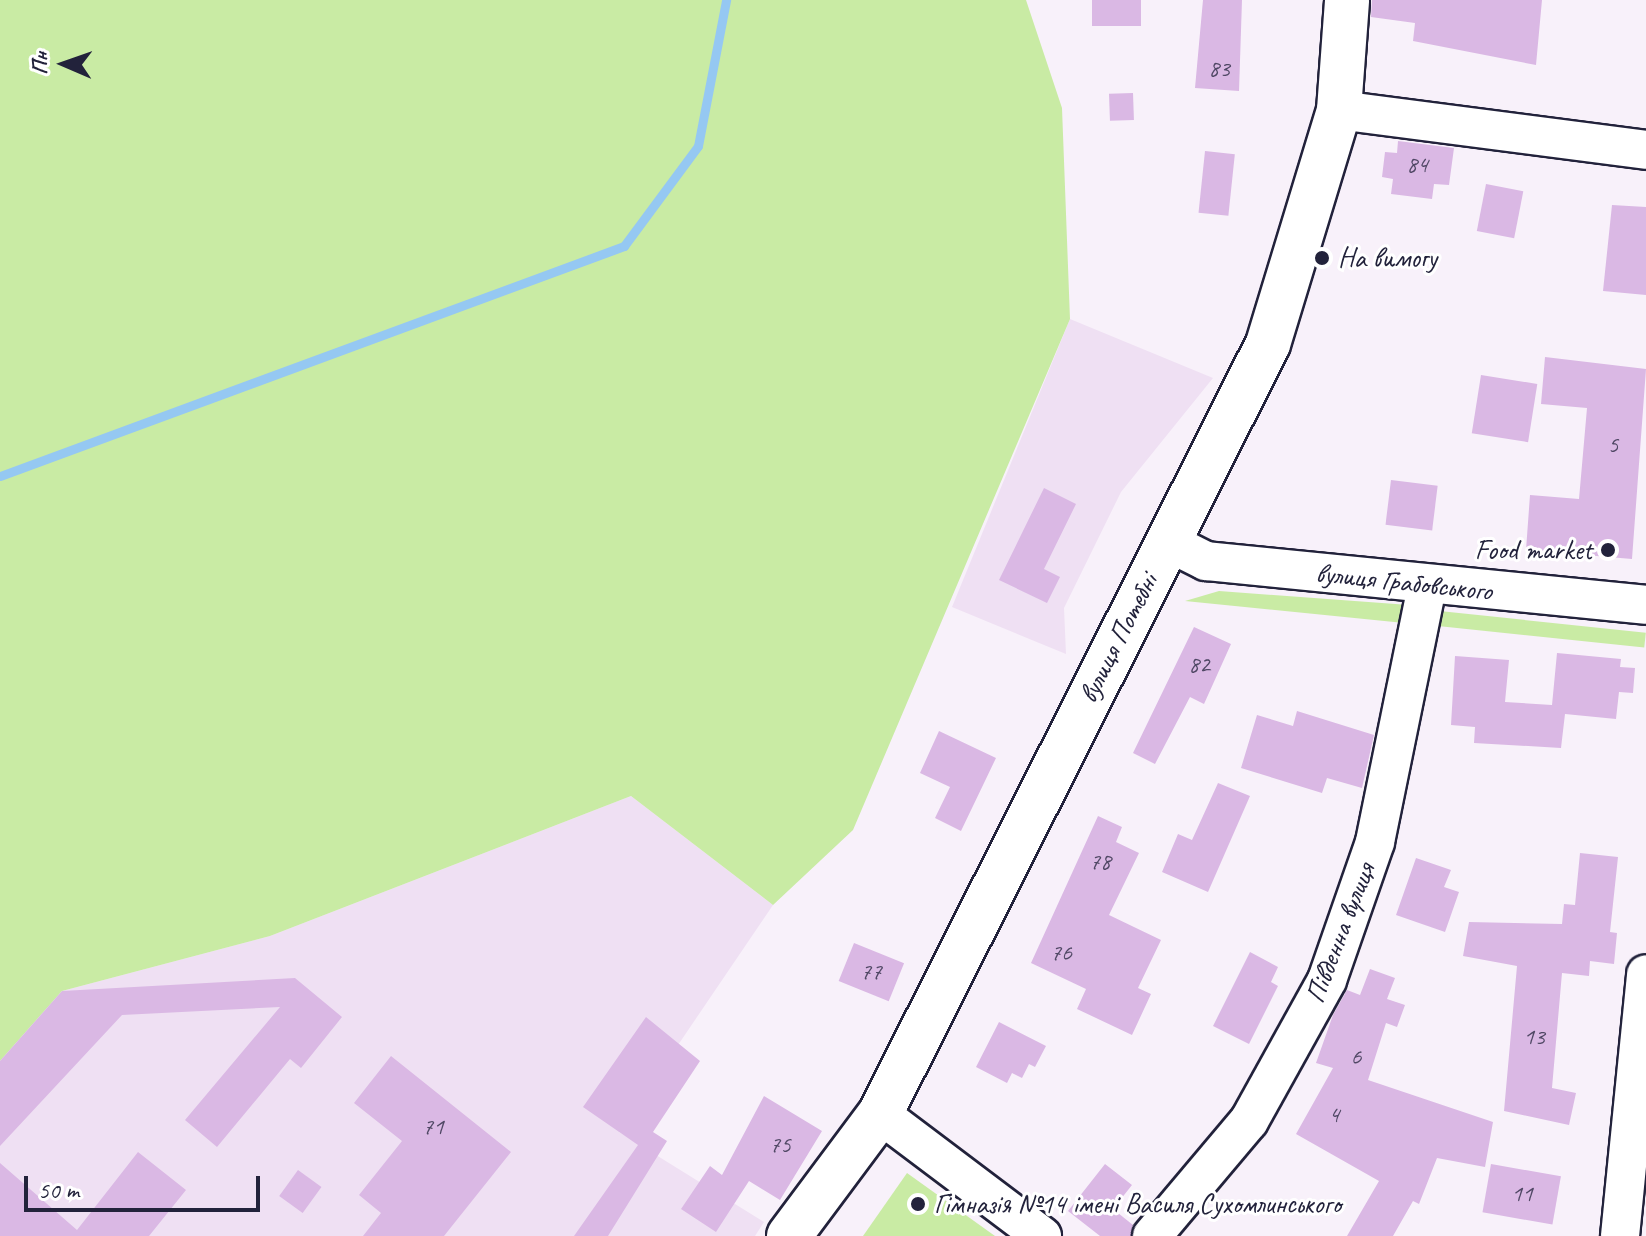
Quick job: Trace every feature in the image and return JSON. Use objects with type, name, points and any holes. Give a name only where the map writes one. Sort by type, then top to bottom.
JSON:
[{"type":"street","name":"вулиця Потебні","points":[[789,1236],[880,1114],[1166,541],[1268,344],[1339,110],[1347,0]]},
{"type":"street","points":[[1339,110],[1646,150]]},
{"type":"street","name":"вулиця Грабовського","points":[[1166,541],[1206,561],[1427,586],[1646,605]]},
{"type":"street","name":"Південна вулиця","points":[[1152,1236],[1249,1121],[1327,980],[1386,801],[1427,586]]},
{"type":"street","points":[[1620,1236],[1646,974]]},
{"type":"street","points":[[880,1114],[1042,1236]]},
{"type":"shaded area","points":[[1070,319],[1213,378],[1121,492],[1064,608],[1066,654],[952,607]]},
{"type":"shaded area","points":[[631,796],[773,905],[619,1132],[764,1222],[755,1236],[0,1236],[0,1061],[62,991],[270,936]]},
{"type":"green space","points":[[0,0],[1026,0],[1062,108],[1070,319],[853,830],[773,905],[631,796],[270,936],[62,991],[0,1061]]},
{"type":"green space","points":[[1219,591],[1409,605],[1414,624],[1185,601]]},
{"type":"green space","points":[[1430,610],[1646,633],[1644,648],[1428,625]]},
{"type":"green space","name":"Гімназія №14 імені Василя Сухомлинського","points":[[907,1173],[995,1236],[863,1236]]},
{"type":"building","points":[[1092,0],[1141,0],[1141,26],[1092,26]]},
{"type":"building","points":[[1203,0],[1242,0],[1239,91],[1195,88]]},
{"type":"building","points":[[1372,0],[1542,0],[1536,65],[1413,41],[1415,23],[1371,17]]},
{"type":"building","points":[[1133,93],[1134,120],[1110,121],[1109,94]]},
{"type":"building","points":[[1398,141],[1454,148],[1449,185],[1434,184],[1432,199],[1391,194],[1393,179],[1382,177],[1385,152],[1397,153]]},
{"type":"building","points":[[1205,151],[1235,154],[1228,216],[1199,213]]},
{"type":"building","points":[[1486,184],[1523,191],[1514,238],[1477,231]]},
{"type":"building","points":[[1612,205],[1646,207],[1646,295],[1603,291]]},
{"type":"building","points":[[1545,357],[1646,369],[1632,559],[1526,550],[1530,495],[1579,499],[1587,408],[1541,404]]},
{"type":"building","points":[[1481,375],[1537,384],[1528,442],[1472,433]]},
{"type":"building","points":[[1391,480],[1438,486],[1432,530],[1386,525]]},
{"type":"building","points":[[1044,488],[1076,504],[1044,569],[1060,577],[1047,603],[999,580]]},
{"type":"building","points":[[1194,627],[1231,644],[1204,704],[1190,697],[1155,764],[1133,753]]},
{"type":"building","points":[[1557,653],[1621,659],[1620,667],[1635,668],[1633,693],[1619,692],[1616,719],[1565,714],[1561,748],[1474,743],[1475,727],[1451,725],[1455,656],[1509,660],[1505,702],[1552,705]]},
{"type":"building","points":[[1297,711],[1374,735],[1362,788],[1327,778],[1322,793],[1241,768],[1257,715],[1293,726]]},
{"type":"building","points":[[939,731],[996,758],[961,831],[935,818],[950,787],[920,773]]},
{"type":"building","points":[[1218,783],[1250,796],[1208,892],[1162,872],[1178,834],[1192,840]]},
{"type":"building","points":[[1098,816],[1122,827],[1116,842],[1139,853],[1109,915],[1161,940],[1138,988],[1151,994],[1132,1035],[1077,1009],[1086,989],[1031,963]]},
{"type":"building","points":[[1580,853],[1618,857],[1610,932],[1617,933],[1614,964],[1590,961],[1589,976],[1562,973],[1552,1088],[1576,1093],[1569,1125],[1504,1111],[1517,966],[1463,956],[1469,922],[1562,924],[1564,904],[1575,905]]},
{"type":"building","points":[[1416,858],[1451,870],[1444,887],[1459,892],[1445,932],[1396,915]]},
{"type":"building","points":[[854,943],[904,963],[889,1001],[839,981]]},
{"type":"building","points":[[1250,952],[1278,967],[1271,982],[1278,986],[1249,1044],[1213,1026]]},
{"type":"building","points":[[1370,969],[1395,978],[1387,999],[1405,1005],[1397,1027],[1386,1023],[1368,1080],[1493,1122],[1485,1167],[1437,1158],[1419,1204],[1413,1201],[1393,1236],[1347,1236],[1379,1181],[1296,1134],[1333,1068],[1316,1063],[1333,1015],[1347,990],[1360,995]]},
{"type":"building","points":[[295,978],[342,1017],[301,1068],[290,1059],[217,1147],[185,1120],[280,1007],[122,1015],[0,1146],[0,1061],[62,991]]},
{"type":"building","points":[[646,1017],[700,1061],[653,1132],[667,1141],[608,1236],[574,1236],[638,1145],[583,1107]]},
{"type":"building","points":[[999,1022],[1046,1046],[1035,1067],[1029,1064],[1022,1078],[1012,1073],[1007,1083],[976,1067]]},
{"type":"building","points":[[391,1056],[511,1152],[444,1236],[363,1236],[381,1213],[359,1195],[402,1141],[354,1103]]},
{"type":"building","points":[[764,1096],[822,1131],[780,1200],[749,1181],[716,1232],[681,1209],[710,1166],[722,1175]]},
{"type":"building","points":[[138,1152],[186,1190],[149,1236],[0,1236],[0,1163],[77,1230]]},
{"type":"building","points":[[1105,1164],[1132,1185],[1113,1209],[1133,1225],[1131,1236],[1100,1236],[1068,1211]]},
{"type":"building","points":[[1491,1164],[1561,1176],[1552,1225],[1482,1212]]},
{"type":"building","points":[[298,1170],[321,1187],[303,1213],[279,1196]]},
{"type":"waterway","points":[[0,476],[624,246],[698,146],[726,0]]},
{"type":"place","name":"На вимогу","points":[[1322,258]]},
{"type":"place","name":"Food market","points":[[1608,550]]},
{"type":"place","name":"Гімназія №14 імені Василя Сухомлинського","points":[[918,1204]]}]
